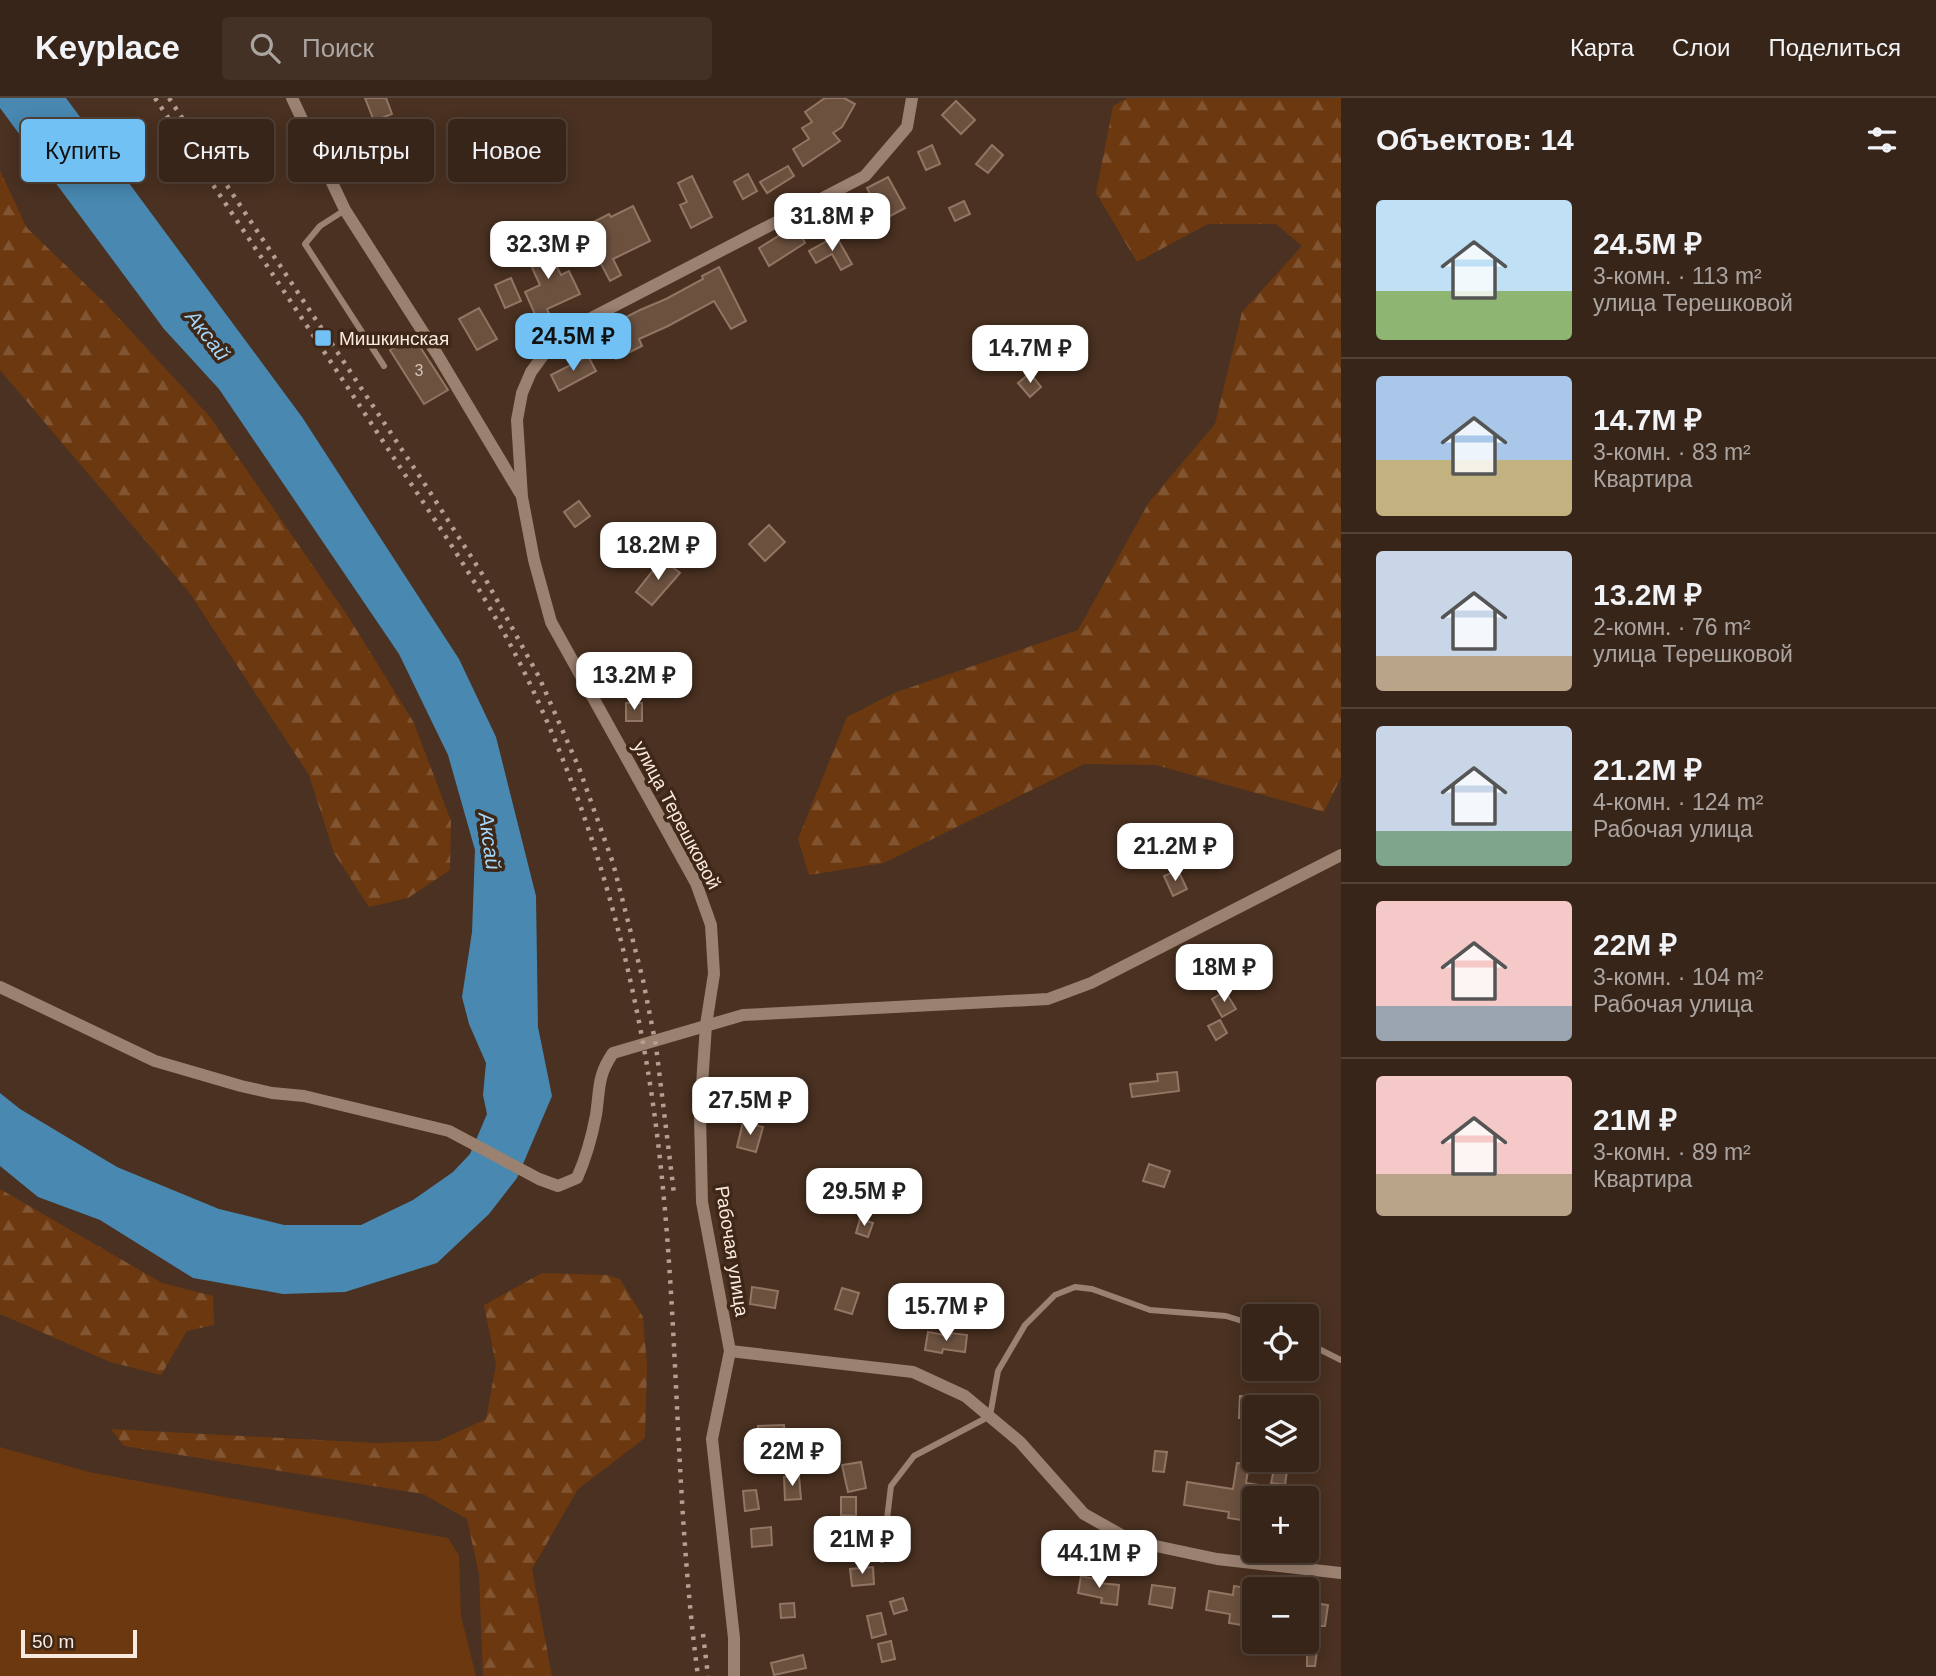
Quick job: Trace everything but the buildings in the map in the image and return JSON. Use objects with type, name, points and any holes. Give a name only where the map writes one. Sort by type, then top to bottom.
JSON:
[{"type":"street","points":[[292,98],[345,210],[437,354],[522,497]]},
{"type":"street","name":"улица Терешковой","points":[[706,1025],[714,974],[711,925],[691,873],[551,622],[534,560],[522,497],[517,420],[522,393],[531,372],[547,350],[570,329],[865,176],[906,127],[912,98]]},
{"type":"street","points":[[0,987],[155,1061],[242,1086],[304,1096],[449,1131],[558,1186],[577,1178],[584,1163],[596,1116],[601,1069],[612,1053],[743,1015],[1048,999],[1091,983],[1341,855]]},
{"type":"street","name":"Рабочая улица","points":[[706,1025],[700,1115],[702,1202],[730,1351]]},
{"type":"street","points":[[734,1676],[734,1638],[712,1439],[730,1351],[914,1372],[965,1396],[1020,1442],[1084,1514],[1132,1541],[1217,1559],[1341,1573]]},
{"type":"lane","points":[[345,210],[320,226],[306,244],[384,366]]},
{"type":"lane","points":[[882,1560],[891,1486],[914,1457],[990,1416],[999,1371],[1025,1325],[1055,1295],[1075,1287],[1091,1289],[1150,1310],[1226,1315],[1242,1321]]},
{"type":"lane","points":[[1319,1349],[1341,1360]]},
{"type":"green space","points":[[1128,98],[1341,98],[1341,777],[1324,812],[1156,765],[1084,764],[884,863],[809,875],[798,839],[847,717],[894,693],[1078,630],[1149,502],[1215,424],[1242,312],[1302,246],[1276,224],[1208,224],[1137,262],[1096,193],[1113,106]]},
{"type":"green space","points":[[0,171],[27,228],[106,304],[210,417],[349,618],[414,723],[451,821],[450,870],[408,898],[369,907],[334,853],[309,775],[189,592],[0,370]]},
{"type":"green space","points":[[0,1189],[162,1283],[213,1296],[214,1325],[187,1331],[161,1375],[110,1362],[0,1314]]},
{"type":"green space","points":[[542,1273],[606,1275],[620,1279],[643,1317],[647,1367],[645,1438],[578,1489],[532,1569],[552,1676],[483,1676],[479,1574],[467,1519],[423,1494],[124,1446],[111,1429],[376,1443],[438,1441],[486,1419],[496,1365],[484,1305]]},
{"type":"green space","points":[[0,1447],[89,1472],[448,1538],[459,1555],[461,1616],[476,1676],[0,1676]]},
{"type":"water","points":[[0,98],[66,98],[82,119],[21,119],[21,136],[0,108]]},
{"type":"water","name":"Аксай","points":[[55,182],[128,182],[302,417],[459,659],[496,737],[536,896],[538,1027],[552,1096],[517,1178],[489,1214],[437,1263],[345,1292],[283,1294],[193,1278],[100,1220],[38,1197],[0,1166],[0,1093],[20,1109],[117,1167],[219,1209],[284,1225],[361,1225],[413,1200],[453,1172],[470,1154],[487,1114],[483,1095],[486,1063],[469,1024],[462,997],[472,932],[475,850],[448,755],[399,654],[219,389],[164,329]]},
{"type":"railway","points":[[155,98],[481,593],[530,684],[583,815],[611,905],[634,996],[655,1122],[664,1201],[683,1518],[698,1676]]},
{"type":"railway","points":[[169,98],[428,489],[486,580],[539,677],[579,768],[613,863],[643,980],[656,1046],[674,1194]]},
{"type":"railway","points":[[703,1634],[708,1676]]},
{"type":"place","name":"Мишкинская","points":[[323,338]]}]
